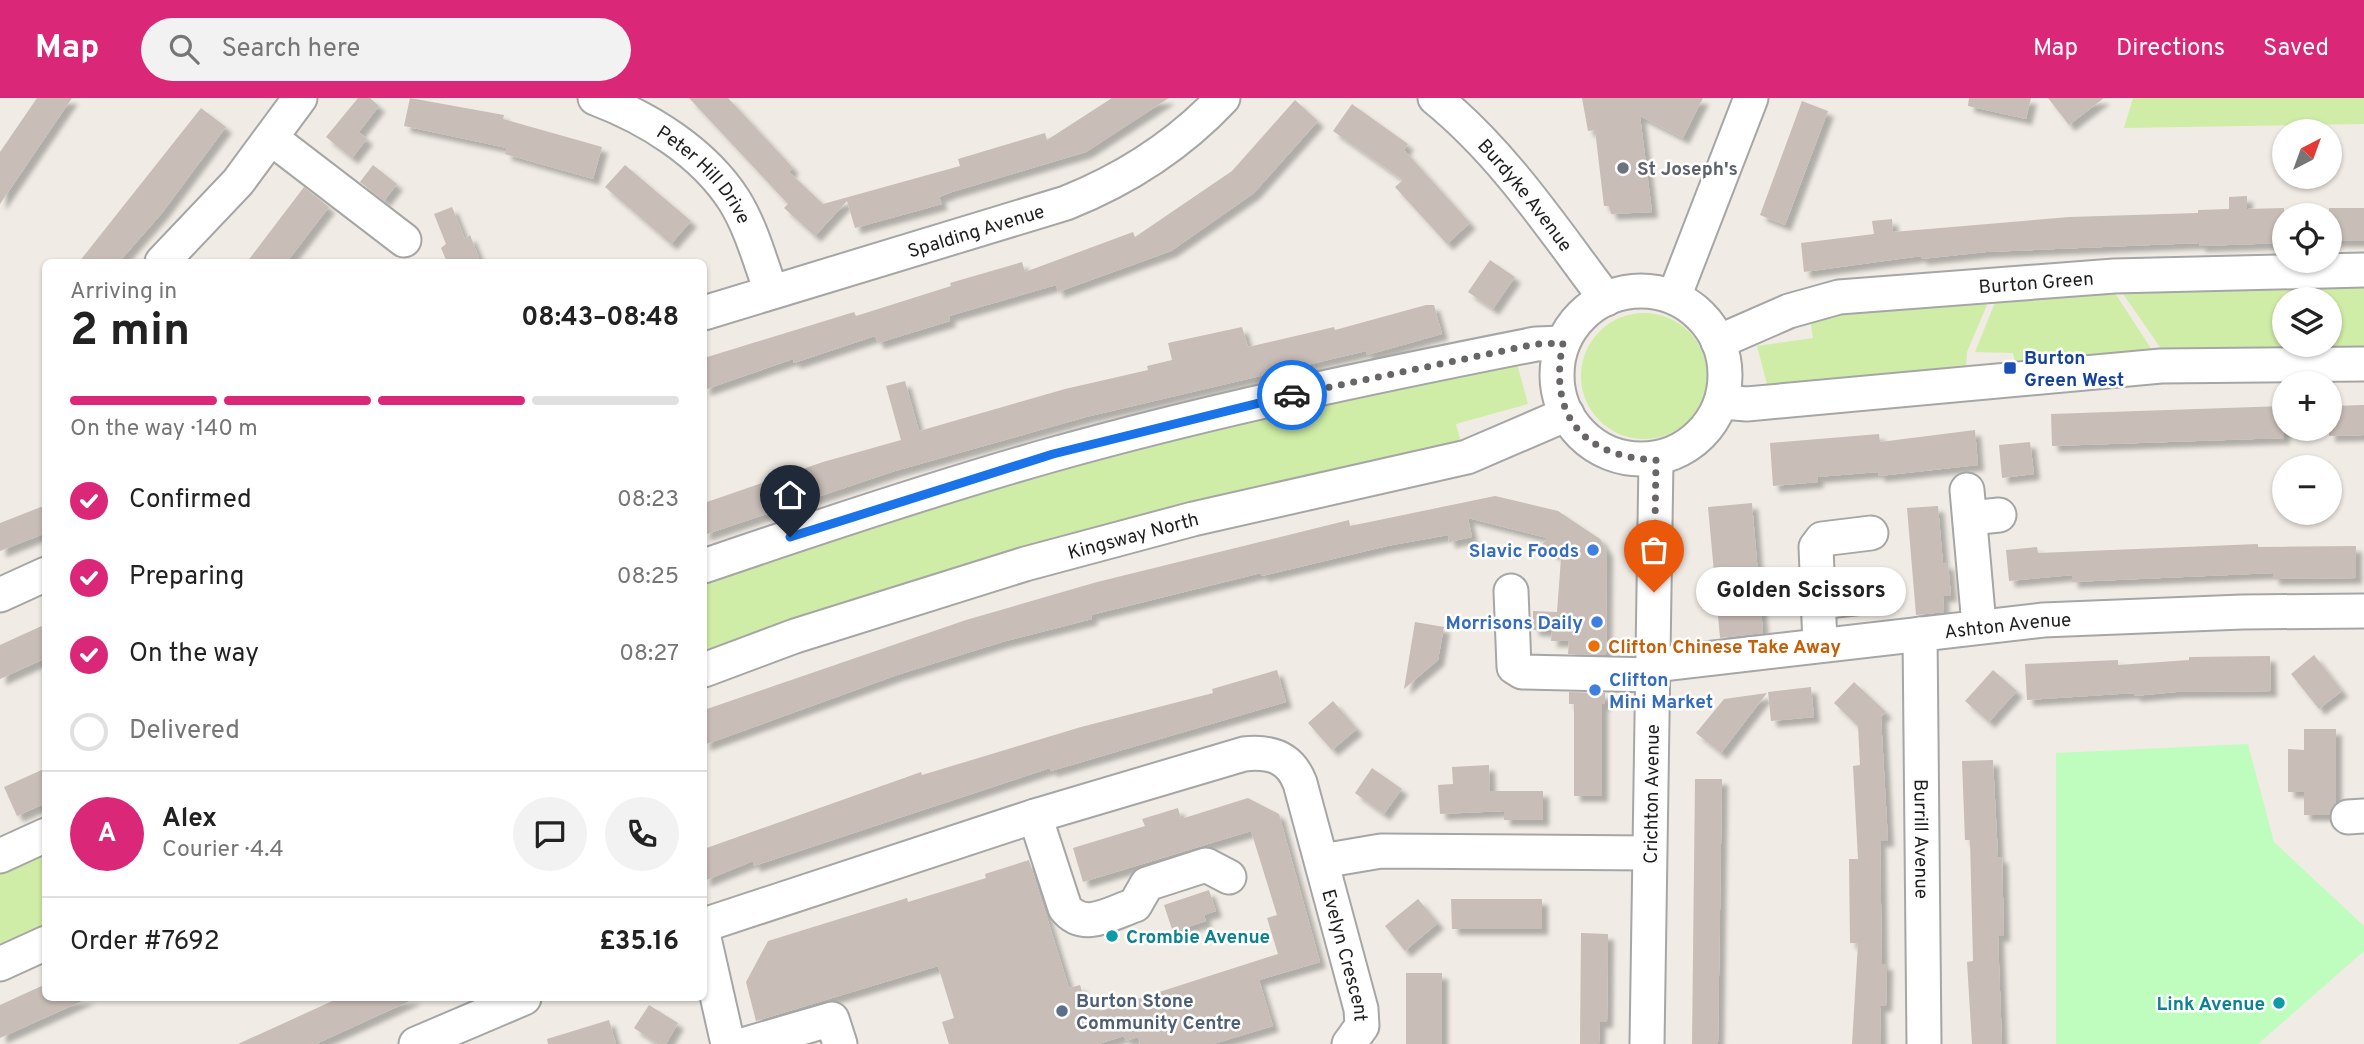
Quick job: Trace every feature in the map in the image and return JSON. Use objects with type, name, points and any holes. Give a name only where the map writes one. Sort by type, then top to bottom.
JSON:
[{"type":"street","points":[[165,259],[238,182],[300,98]]},
{"type":"street","name":"Peter Hill Drive","points":[[595,98],[670,137],[713,174],[734,200],[748,227],[771,291]]},
{"type":"street","name":"Spalding Avenue","points":[[707,312],[1066,203],[1101,189],[1175,143],[1223,98]]},
{"type":"street","name":"Burdyke Avenue","points":[[1436,98],[1484,144],[1518,183],[1606,299]]},
{"type":"street","points":[[1674,297],[1752,98]]},
{"type":"street","points":[[271,138],[404,240]]},
{"type":"street","name":"Burton Green","points":[[1718,342],[1789,311],[1839,297],[2114,276],[2364,270]]},
{"type":"street","points":[[1632,290],[1654,291],[1674,297],[1699,313],[1718,342],[1726,370],[1722,402],[1702,434],[1679,451],[1656,460],[1617,456],[1591,442],[1567,415],[1558,389],[1557,372],[1563,343],[1586,312],[1606,299],[1632,290]]},
{"type":"street","points":[[707,565],[937,489],[1089,445],[1364,378],[1536,344],[1563,343]]},
{"type":"street","points":[[1722,402],[1747,404],[2161,366],[2364,364]]},
{"type":"street","name":"Kingsway North","points":[[707,669],[795,636],[1025,564],[1194,519],[1467,457],[1567,415]]},
{"type":"street","name":"Crichton Avenue","points":[[1647,1044],[1656,460]]},
{"type":"street","points":[[1979,508],[1979,625]]},
{"type":"street","points":[[1821,644],[1816,547],[1822,539],[1871,533]]},
{"type":"street","points":[[0,595],[42,576]]},
{"type":"street","name":"Ashton Avenue","points":[[1511,591],[1514,667],[1522,672],[1653,670],[1821,644],[1979,625],[2121,615],[2364,611]]},
{"type":"street","points":[[1819,602],[1880,596]]},
{"type":"street","name":"Burrill Avenue","points":[[1920,634],[1924,1044]]},
{"type":"street","points":[[707,924],[1035,816],[1244,754],[1265,752],[1282,758],[1296,771],[1322,861],[1381,851],[1648,853]]},
{"type":"street","points":[[1035,816],[1065,908],[1073,918],[1086,922],[1135,905],[1147,884],[1206,865],[1229,877]]},
{"type":"street","points":[[0,856],[42,837]]},
{"type":"street","name":"Evelyn Crescent","points":[[1322,861],[1361,1009],[1362,1026],[1349,1044]]},
{"type":"street","points":[[0,964],[42,945]]},
{"type":"street","points":[[707,951],[728,1044]]},
{"type":"street","points":[[415,1044],[517,1001]]},
{"type":"street","points":[[746,1044],[832,1019],[840,1044]]},
{"type":"green space","points":[[2133,98],[2364,98],[2364,124],[2342,124],[2342,119],[2272,119],[2272,126],[2124,128]]},
{"type":"green space","points":[[2364,284],[2364,350],[2342,350],[2342,287],[2272,287],[2272,351],[2164,353],[2119,288]]},
{"type":"green space","points":[[2111,287],[2154,353],[2015,362],[2013,353],[1975,352],[1996,300]]},
{"type":"green space","points":[[1986,297],[1987,305],[1967,352],[1966,365],[1768,388],[1757,346],[1813,338],[1809,313]]},
{"type":"green space","points":[[1644,313],[1668,318],[1689,331],[1702,352],[1707,376],[1702,400],[1689,421],[1668,434],[1644,439],[1620,434],[1599,421],[1586,400],[1581,376],[1586,352],[1599,331],[1620,318]]},
{"type":"green space","points":[[1515,356],[1528,404],[1456,424],[1462,446],[707,657],[707,574],[1115,447]]},
{"type":"green space","points":[[2248,744],[2274,842],[2364,926],[2364,951],[2258,1044],[2056,1044],[2056,753]]},
{"type":"green space","points":[[42,847],[42,931],[0,950],[0,867]]},
{"type":"building","points":[[37,98],[72,98],[0,204],[0,152]]},
{"type":"building","points":[[358,98],[370,98],[379,106],[359,132],[367,139],[352,158],[326,137]]},
{"type":"building","points":[[410,98],[504,115],[503,119],[602,147],[593,179],[505,154],[507,148],[404,126]]},
{"type":"building","points":[[689,98],[728,98],[793,168],[789,172],[823,204],[960,166],[958,159],[1045,133],[1047,140],[1112,98],[1169,98],[1086,152],[952,192],[939,197],[942,204],[855,228],[847,201],[815,236],[784,208],[788,204]]},
{"type":"building","name":"St Joseph's","points":[[1582,98],[1703,98],[1683,138],[1640,116],[1652,212],[1611,214],[1609,206],[1604,206],[1595,130],[1588,131]]},
{"type":"building","points":[[1969,98],[2031,98],[2026,119],[1968,106]]},
{"type":"building","points":[[2048,98],[2104,98],[2069,125]]},
{"type":"building","points":[[1295,100],[1318,121],[1254,193],[1171,251],[1058,292],[1056,285],[949,316],[950,321],[878,343],[875,336],[794,363],[793,359],[707,389],[707,357],[854,312],[856,316],[951,286],[950,283],[1022,262],[1025,272],[1133,232],[1135,237],[1232,171]]},
{"type":"building","points":[[1802,101],[1828,111],[1785,225],[1760,215]]},
{"type":"building","points":[[1352,104],[1408,144],[1404,150],[1470,223],[1447,244],[1395,187],[1403,180],[1333,131]]},
{"type":"building","points":[[201,108],[226,127],[162,213],[122,259],[81,259]]},
{"type":"building","points":[[373,165],[397,184],[384,201],[360,182]]},
{"type":"building","points":[[625,165],[691,221],[671,244],[605,187]]},
{"type":"building","points":[[304,187],[329,207],[289,259],[249,259]]},
{"type":"building","points":[[2247,196],[2247,209],[2272,208],[2272,243],[2200,246],[2199,243],[1986,252],[1921,259],[1921,256],[1804,272],[1801,243],[1874,234],[1872,221],[1892,219],[1893,232],[2069,217],[2198,213],[2198,210],[2229,209],[2229,197]]},
{"type":"building","points":[[452,207],[465,239],[470,235],[479,258],[446,259],[441,248],[446,244],[434,214]]},
{"type":"building","points":[[2342,208],[2364,208],[2364,241],[2342,241]]},
{"type":"building","points":[[1490,260],[1515,277],[1493,309],[1468,292]]},
{"type":"building","points":[[1434,305],[1442,334],[1367,355],[1366,351],[1086,417],[895,471],[707,534],[707,502],[823,462],[901,440],[886,386],[905,381],[919,431],[1065,389],[1148,370],[1147,366],[1172,360],[1168,343],[1242,327],[1248,347],[1334,327],[1335,330]]},
{"type":"building","points":[[2364,405],[2364,435],[2342,436],[2342,406]]},
{"type":"building","points":[[2272,406],[2272,438],[2052,446],[2051,414]]},
{"type":"building","points":[[1975,430],[1978,465],[1879,476],[1878,472],[1817,477],[1818,482],[1773,486],[1770,443],[1879,434],[1880,442]]},
{"type":"building","points":[[2030,442],[2034,474],[2002,478],[1999,445]]},
{"type":"building","points":[[1495,496],[1558,511],[1600,539],[1607,551],[1606,655],[1568,654],[1569,641],[1551,641],[1552,631],[1533,630],[1533,611],[1557,612],[1561,558],[1541,546],[1547,538],[1468,518],[1472,537],[1449,542],[1448,535],[1387,546],[1262,576],[1261,573],[1091,615],[1092,619],[1002,642],[897,675],[707,744],[707,709],[966,620],[1097,582],[1349,520],[1350,526]]},
{"type":"building","points":[[1752,503],[1763,633],[1720,638],[1708,507]]},
{"type":"building","points":[[1938,506],[1943,564],[1948,563],[1951,596],[1943,596],[1944,612],[1916,615],[1907,508]]},
{"type":"building","points":[[42,507],[42,535],[0,551],[0,523]]},
{"type":"building","points":[[2258,544],[2258,547],[2356,546],[2356,578],[2273,579],[2273,573],[2072,582],[2072,575],[2009,581],[2006,550],[2037,547],[2038,553]]},
{"type":"building","points":[[1415,622],[1444,627],[1438,660],[1404,689]]},
{"type":"building","points":[[42,626],[42,660],[0,679],[0,645]]},
{"type":"building","points":[[2314,655],[2342,691],[2319,709],[2291,674]]},
{"type":"building","points":[[2270,656],[2271,691],[2176,692],[2134,696],[2134,693],[2027,700],[2025,664],[2118,660],[2118,665],[2189,660],[2189,657]]},
{"type":"building","points":[[1277,670],[1286,702],[1051,771],[1050,768],[754,866],[753,861],[707,880],[707,848],[921,772],[922,775],[1081,727],[1213,693],[1212,689]]},
{"type":"building","points":[[1993,670],[2017,691],[1989,722],[1965,701]]},
{"type":"building","points":[[1854,682],[1886,712],[1881,717],[1888,841],[1880,841],[1882,964],[1887,964],[1886,1006],[1880,1006],[1881,1044],[1852,1044],[1858,943],[1850,943],[1849,859],[1858,859],[1853,766],[1860,765],[1858,726],[1834,703]]},
{"type":"building","points":[[1811,687],[1814,717],[1771,721],[1768,692]]},
{"type":"building","points":[[1569,692],[1605,693],[1605,704],[1602,704],[1602,796],[1574,796],[1574,704],[1569,704]]},
{"type":"building","points":[[1767,693],[1721,753],[1696,733],[1724,699]]},
{"type":"building","points":[[1333,701],[1357,729],[1332,750],[1308,723]]},
{"type":"building","points":[[2304,729],[2336,729],[2336,802],[2329,815],[2304,815],[2304,792],[2288,792],[2288,749],[2304,750]]},
{"type":"building","points":[[1993,760],[1998,857],[2002,857],[2004,936],[1998,936],[2002,1044],[1972,1044],[1967,962],[1973,961],[1970,840],[1965,840],[1962,761]]},
{"type":"building","points":[[1489,765],[1490,791],[1543,791],[1543,820],[1504,820],[1504,811],[1440,814],[1438,785],[1453,784],[1452,767]]},
{"type":"building","points":[[1372,768],[1402,789],[1384,814],[1355,793]]},
{"type":"building","points":[[42,770],[42,805],[17,816],[4,787]]},
{"type":"building","points":[[1695,779],[1722,779],[1718,1044],[1692,1044]]},
{"type":"building","points":[[1248,798],[1279,814],[1320,962],[1259,980],[1273,1026],[1213,1044],[1140,1044],[1138,1037],[1126,1041],[1124,1036],[1098,1044],[949,1044],[942,1022],[954,1018],[938,966],[756,1021],[746,982],[768,941],[907,898],[908,902],[986,878],[985,874],[1029,860],[1069,988],[1080,985],[1087,1007],[1097,1003],[1100,1011],[1278,954],[1267,918],[1277,915],[1251,831],[1083,882],[1073,848],[1145,826],[1142,819],[1178,808],[1181,819]]},
{"type":"building","points":[[1209,890],[1216,911],[1204,915],[1206,921],[1173,932],[1164,905]]},
{"type":"building","points":[[1418,899],[1438,923],[1405,951],[1385,926]]},
{"type":"building","points":[[1451,899],[1542,899],[1542,929],[1452,929]]},
{"type":"building","points":[[1581,933],[1608,934],[1607,1022],[1600,1022],[1599,1044],[1580,1044]]},
{"type":"building","points":[[1406,973],[1442,973],[1442,1044],[1406,1044]]},
{"type":"building","points":[[42,986],[42,1001],[82,1001],[0,1038],[0,1005]]},
{"type":"building","points":[[332,1001],[409,1001],[316,1044],[238,1044]]},
{"type":"building","points":[[649,1005],[678,1023],[666,1044],[658,1044],[634,1028]]},
{"type":"building","points":[[609,1020],[616,1044],[548,1044],[547,1039]]},
{"type":"way so far","points":[[1292,395],[1536,344],[1563,343],[1557,372],[1558,389],[1567,415],[1591,442],[1617,456],[1656,460],[1654,592]]},
{"type":"place","name":"St Joseph's","points":[[1623,168]]},
{"type":"place","name":"Burton Green West","points":[[2010,368]]},
{"type":"place","name":"Slavic Foods","points":[[1593,550]]},
{"type":"place","name":"Golden Scissors","points":[[1654,592]]},
{"type":"place","name":"Morrisons Daily","points":[[1597,622]]},
{"type":"place","name":"Clifton Chinese Take Away","points":[[1594,646]]},
{"type":"place","name":"Clifton Mini Market","points":[[1595,690]]},
{"type":"place","name":"Crombie Avenue","points":[[1112,936]]},
{"type":"place","name":"Link Avenue","points":[[2279,1003]]},
{"type":"place","name":"Burton Stone Community Centre","points":[[1062,1011]]},
{"type":"route","points":[[790,537],[1053,454],[1292,395]]}]
